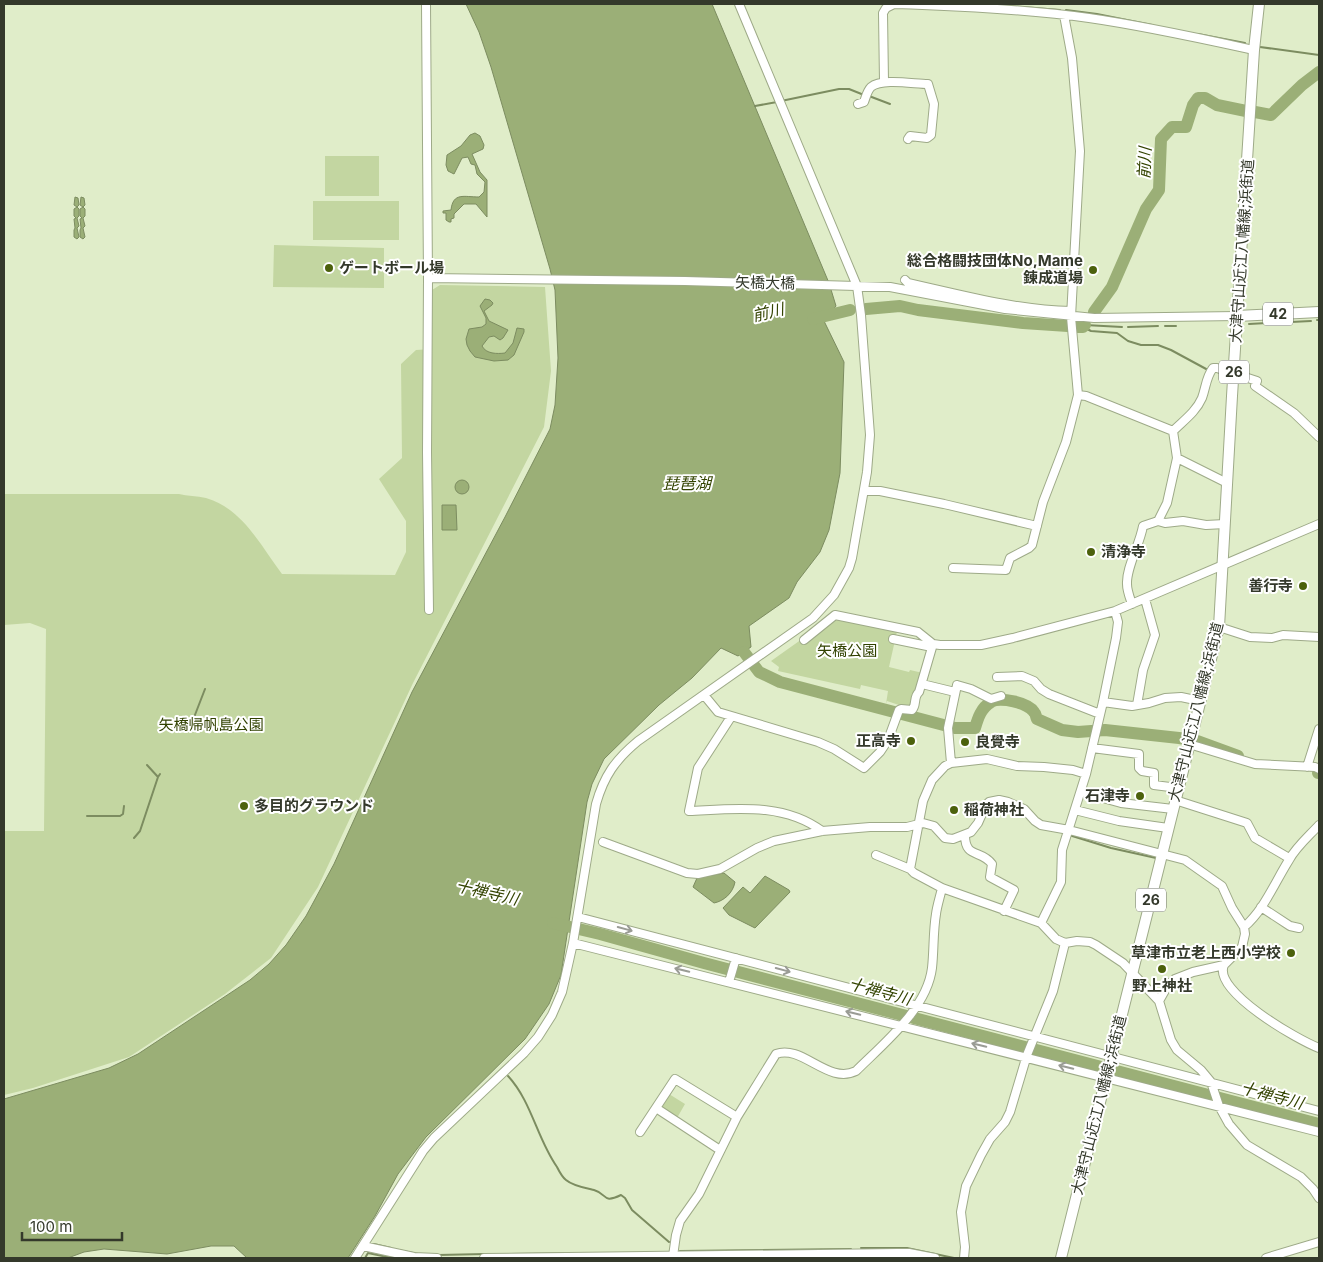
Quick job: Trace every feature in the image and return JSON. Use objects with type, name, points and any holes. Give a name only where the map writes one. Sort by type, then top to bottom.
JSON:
[{"type":"main road","name":"大津守山近江八幡線;浜街道","points":[[1061,1258],[1219,627],[1254,50],[1259,4]]},
{"type":"main road","name":"42","points":[[1237,316],[1319,312]]},
{"type":"street","points":[[426,4],[429,610]]},
{"type":"street","points":[[355,1258],[423,1150],[524,1053],[538,1037],[552,1015],[562,992],[574,942],[596,804],[601,786],[612,767],[623,753],[638,741],[813,618],[834,595],[845,578],[852,558],[864,491],[870,441],[860,302],[857,286],[739,4]]},
{"type":"street","points":[[884,82],[883,13],[890,5],[963,7],[1064,15],[1147,27],[1254,50]]},
{"type":"street","points":[[953,568],[1006,570],[1010,558],[1032,545],[1043,502],[1066,442],[1078,396],[1071,316],[1080,151],[1072,58],[1064,15]]},
{"type":"street","points":[[858,104],[864,102],[869,89],[874,85],[884,82],[928,84],[934,104],[931,136],[927,138],[910,136],[908,139]]},
{"type":"street","name":"矢橋大橋","points":[[428,278],[685,281],[890,287],[1004,309],[1071,316]]},
{"type":"street","points":[[905,280],[908,283],[1002,303],[1054,310],[1080,318],[1237,316]]},
{"type":"street","points":[[1173,431],[1196,409],[1213,368],[1234,372],[1257,381],[1256,386],[1294,413],[1319,437]]},
{"type":"street","points":[[1078,396],[1086,396],[1173,431]]},
{"type":"street","points":[[1158,521],[1167,503],[1177,458],[1173,431]]},
{"type":"street","points":[[1177,458],[1227,483]]},
{"type":"street","points":[[864,491],[880,491],[1037,526]]},
{"type":"street","points":[[1132,604],[1127,584],[1128,575],[1144,526],[1158,521],[1166,523],[1183,521],[1206,525],[1225,524]]},
{"type":"street","points":[[893,639],[933,646],[981,645],[1115,611],[1319,524]]},
{"type":"street","points":[[1137,705],[1144,670],[1155,635],[1145,599]]},
{"type":"street","points":[[1041,923],[1061,882],[1062,850],[1086,774],[1118,629],[1115,611]]},
{"type":"street","points":[[804,640],[835,615],[918,632],[933,646]]},
{"type":"street","points":[[1219,627],[1250,637],[1272,638],[1283,635],[1319,637]]},
{"type":"street","points":[[704,695],[718,712],[834,748],[864,768],[880,752],[888,740],[901,708],[912,710],[914,708],[915,695],[919,692],[922,684],[933,646]]},
{"type":"street","points":[[997,677],[1016,675],[1025,677],[1034,681],[1049,694],[1100,714]]},
{"type":"street","points":[[922,684],[955,692]]},
{"type":"street","points":[[951,763],[948,727],[957,685],[992,699],[1001,696]]},
{"type":"street","points":[[1103,702],[1127,706],[1165,698],[1181,697],[1200,701]]},
{"type":"street","points":[[731,717],[698,768],[689,811],[764,809],[804,820],[822,831]]},
{"type":"street","points":[[1307,767],[1319,729]]},
{"type":"street","points":[[1190,741],[1255,764],[1315,767],[1319,769]]},
{"type":"street","points":[[1092,748],[1139,754],[1139,768],[1142,771],[1154,773],[1154,785],[1178,788]]},
{"type":"street","points":[[910,870],[923,801],[928,786],[937,772],[951,763],[987,759],[1017,766],[1073,770],[1086,774]]},
{"type":"street","points":[[1081,792],[1130,804],[1174,804],[1248,823],[1255,838],[1289,858]]},
{"type":"street","points":[[603,842],[687,873],[698,874],[720,869],[757,848],[774,841],[822,831],[870,827],[906,827],[919,824],[934,826],[943,836],[950,839],[965,835],[974,829],[986,805],[994,800],[1018,805],[1042,825],[1069,830],[1184,860],[1222,886],[1232,908],[1244,927],[1245,934],[1242,948],[1224,965],[1223,975],[1240,999],[1274,1024],[1319,1048]]},
{"type":"street","points":[[1075,810],[1119,821],[1168,828]]},
{"type":"street","points":[[1244,927],[1251,922],[1261,908],[1289,858],[1319,825]]},
{"type":"street","points":[[965,835],[965,846],[967,849],[986,857],[992,864],[990,877],[1014,890],[1004,911]]},
{"type":"street","points":[[876,855],[910,870],[942,888],[1041,923],[1056,939],[1064,943],[1090,942],[1123,962],[1159,1002],[1171,1040],[1177,1050],[1201,1070],[1211,1083],[1219,1105],[1229,1124],[1247,1145],[1301,1177],[1319,1198]]},
{"type":"street","points":[[672,1256],[680,1221],[699,1194],[737,1118],[776,1054],[787,1052],[838,1074],[848,1075],[856,1071],[916,1007],[932,969],[936,912],[942,888]]},
{"type":"street","points":[[1261,908],[1290,926],[1298,928]]},
{"type":"street","points":[[578,918],[1319,1111]]},
{"type":"street","points":[[574,942],[1107,1076],[1319,1132]]},
{"type":"street","points":[[964,1258],[965,1247],[961,1212],[966,1186],[990,1139],[1005,1122],[1010,1112],[1027,1056],[1053,991],[1064,943]]},
{"type":"street","points":[[730,980],[735,960]]},
{"type":"street","points":[[1159,1002],[1168,985],[1175,979],[1193,972],[1224,965]]},
{"type":"street","points":[[640,1132],[675,1079],[737,1118]]},
{"type":"street","points":[[656,1108],[720,1150]]},
{"type":"street","points":[[1266,1258],[1319,1242]]},
{"type":"street","points":[[363,1246],[414,1257],[436,1258]]},
{"type":"street","points":[[484,1258],[909,1253],[935,1258]]},
{"type":"green space","points":[[325,156],[379,156],[379,196],[325,196]]},
{"type":"green space","points":[[313,201],[399,201],[399,240],[313,240]]},
{"type":"green space","name":"ゲートボール場","points":[[274,245],[384,248],[384,288],[273,287]]},
{"type":"green space","name":"矢橋帰帆島公園","points":[[440,285],[545,287],[551,371],[544,427],[413,683],[318,887],[271,958],[225,994],[129,1057],[33,1088],[4,1095],[4,831],[44,831],[46,629],[30,623],[4,625],[4,494],[179,494],[206,498],[230,510],[250,529],[282,574],[395,575],[406,552],[406,521],[379,479],[402,458],[401,364],[416,350],[432,349],[432,290]]},
{"type":"green space","name":"矢橋公園","points":[[834,613],[898,627],[889,667],[923,673],[912,705],[905,707],[887,701],[886,704],[888,691],[861,685],[860,689],[778,671],[779,667],[771,661],[819,627]]},
{"type":"green space","points":[[669,1094],[685,1104],[677,1118],[663,1107],[663,1102]]},
{"type":"water","name":"琵琶湖","points":[[466,4],[712,4],[829,283],[836,306],[824,321],[844,362],[840,473],[829,530],[820,552],[797,582],[789,598],[749,626],[751,647],[738,656],[721,648],[692,678],[659,705],[604,759],[592,784],[587,802],[561,975],[549,1004],[525,1039],[426,1137],[398,1174],[375,1216],[348,1258],[247,1258],[234,1246],[211,1246],[167,1254],[104,1249],[84,1252],[68,1258],[4,1258],[4,1099],[109,1068],[138,1054],[250,980],[269,964],[286,945],[306,916],[334,864],[412,692],[550,429],[555,405],[558,358],[555,290],[491,67],[479,32]]},
{"type":"water","points":[[475,133],[480,136],[484,145],[483,149],[472,154],[480,172],[487,180],[487,217],[476,204],[464,204],[454,214],[451,222],[449,222],[446,220],[446,213],[443,213],[443,211],[451,210],[454,200],[464,196],[479,197],[484,192],[485,182],[477,174],[475,165],[471,164],[468,157],[462,158],[454,174],[448,171],[446,165],[447,155],[461,146],[470,135]]},
{"type":"water","points":[[75,197],[78,198],[79,205],[77,207],[74,205]]},
{"type":"water","points":[[81,197],[84,198],[85,205],[83,207],[80,205]]},
{"type":"water","points":[[77,207],[79,209],[79,216],[77,218],[79,226],[77,228],[79,237],[77,239],[74,237],[74,219],[76,218],[74,216],[74,209]]},
{"type":"water","points":[[83,207],[85,209],[85,216],[83,218],[85,226],[83,228],[85,237],[83,239],[80,237],[80,219],[82,218],[80,216],[80,209]]},
{"type":"water","points":[[485,299],[493,303],[484,311],[489,321],[508,330],[500,340],[494,336],[489,337],[482,346],[486,351],[505,353],[513,343],[517,328],[524,329],[514,355],[508,360],[494,361],[475,357],[467,345],[466,339],[469,329],[482,327],[486,324],[486,318],[480,306]]},
{"type":"water","points":[[459,480],[465,480],[469,487],[465,494],[459,494],[455,490],[455,484]]},
{"type":"water","points":[[442,505],[456,505],[457,530],[442,530]]},
{"type":"water","points":[[724,873],[735,882],[728,896],[721,900],[714,903],[693,887],[697,878]]},
{"type":"water","points":[[765,876],[790,892],[755,928],[729,915],[723,908],[743,887],[750,893]]},
{"type":"waterway","points":[[984,4],[1060,10]]},
{"type":"waterway","points":[[1066,10],[1152,25]]},
{"type":"waterway","points":[[1198,34],[1245,43]]},
{"type":"waterway","points":[[1260,47],[1319,55]]},
{"type":"waterway","name":"前川","points":[[1255,112],[1271,115],[1302,85],[1319,72]]},
{"type":"waterway","points":[[781,101],[839,89],[849,89],[864,95]]},
{"type":"waterway","points":[[869,96],[890,104]]},
{"type":"waterway","name":"前川","points":[[1094,312],[1112,287],[1146,209],[1159,190],[1161,139],[1172,127],[1186,127],[1193,105],[1198,98],[1205,98],[1217,105],[1246,111]]},
{"type":"waterway","points":[[755,106],[777,102]]},
{"type":"waterway","name":"前川","points":[[866,309],[900,306],[1023,323],[1068,326]]},
{"type":"waterway","name":"前川","points":[[813,319],[850,310]]},
{"type":"waterway","points":[[1291,322],[1311,321]]},
{"type":"waterway","points":[[1271,323],[1286,322]]},
{"type":"waterway","points":[[1249,324],[1267,323]]},
{"type":"waterway","points":[[1085,325],[1122,327]]},
{"type":"waterway","name":"前川","points":[[1075,327],[1083,327],[1085,325]]},
{"type":"waterway","points":[[1128,327],[1158,326]]},
{"type":"waterway","points":[[1165,326],[1176,326]]},
{"type":"waterway","points":[[1083,327],[1091,331],[1117,333],[1128,341],[1141,345],[1158,345],[1208,370]]},
{"type":"waterway","points":[[744,652],[759,672],[780,682],[955,728],[975,728],[980,714],[988,704],[995,700],[1007,700],[1026,706],[1035,713],[1037,719],[1062,730],[1078,732],[1105,730],[1179,738],[1197,741],[1238,756]]},
{"type":"waterway","points":[[193,720],[205,689]]},
{"type":"waterway","points":[[147,765],[158,777],[160,774]]},
{"type":"waterway","points":[[134,838],[140,831],[158,777]]},
{"type":"waterway","points":[[87,816],[120,816],[123,814],[124,806]]},
{"type":"waterway","points":[[1069,835],[1111,848],[1156,858]]},
{"type":"waterway","name":"十禅寺川","points":[[553,923],[1319,1124]]},
{"type":"waterway","points":[[508,1076],[523,1097],[544,1145],[565,1179],[611,1199],[621,1195],[632,1210],[669,1242]]},
{"type":"waterway","points":[[374,1244],[391,1248]]},
{"type":"waterway","points":[[861,1248],[907,1248],[954,1258]]},
{"type":"waterway","points":[[680,1251],[851,1249]]},
{"type":"waterway","points":[[398,1250],[418,1254]]},
{"type":"waterway","points":[[650,1252],[668,1252]]},
{"type":"waterway","points":[[365,1258],[368,1253],[392,1258]]},
{"type":"waterway","points":[[510,1254],[595,1253]]},
{"type":"waterway","points":[[438,1255],[485,1254]]},
{"type":"waterway","points":[[849,1258],[906,1258]]},
{"type":"place","name":"ゲートボール場","points":[[329,268]]},
{"type":"place","name":"総合格闘技団体No,Mame 錬成道場","points":[[1093,270]]},
{"type":"place","name":"清浄寺","points":[[1091,552]]},
{"type":"place","name":"善行寺","points":[[1303,586]]},
{"type":"place","name":"正高寺","points":[[911,741]]},
{"type":"place","name":"良覺寺","points":[[965,742]]},
{"type":"place","name":"石津寺","points":[[1140,796]]},
{"type":"place","name":"多目的グラウンド","points":[[244,806]]},
{"type":"place","name":"稲荷神社","points":[[954,810]]},
{"type":"place","name":"草津市立老上西小学校","points":[[1291,953]]},
{"type":"place","name":"野上神社","points":[[1162,969]]}]
